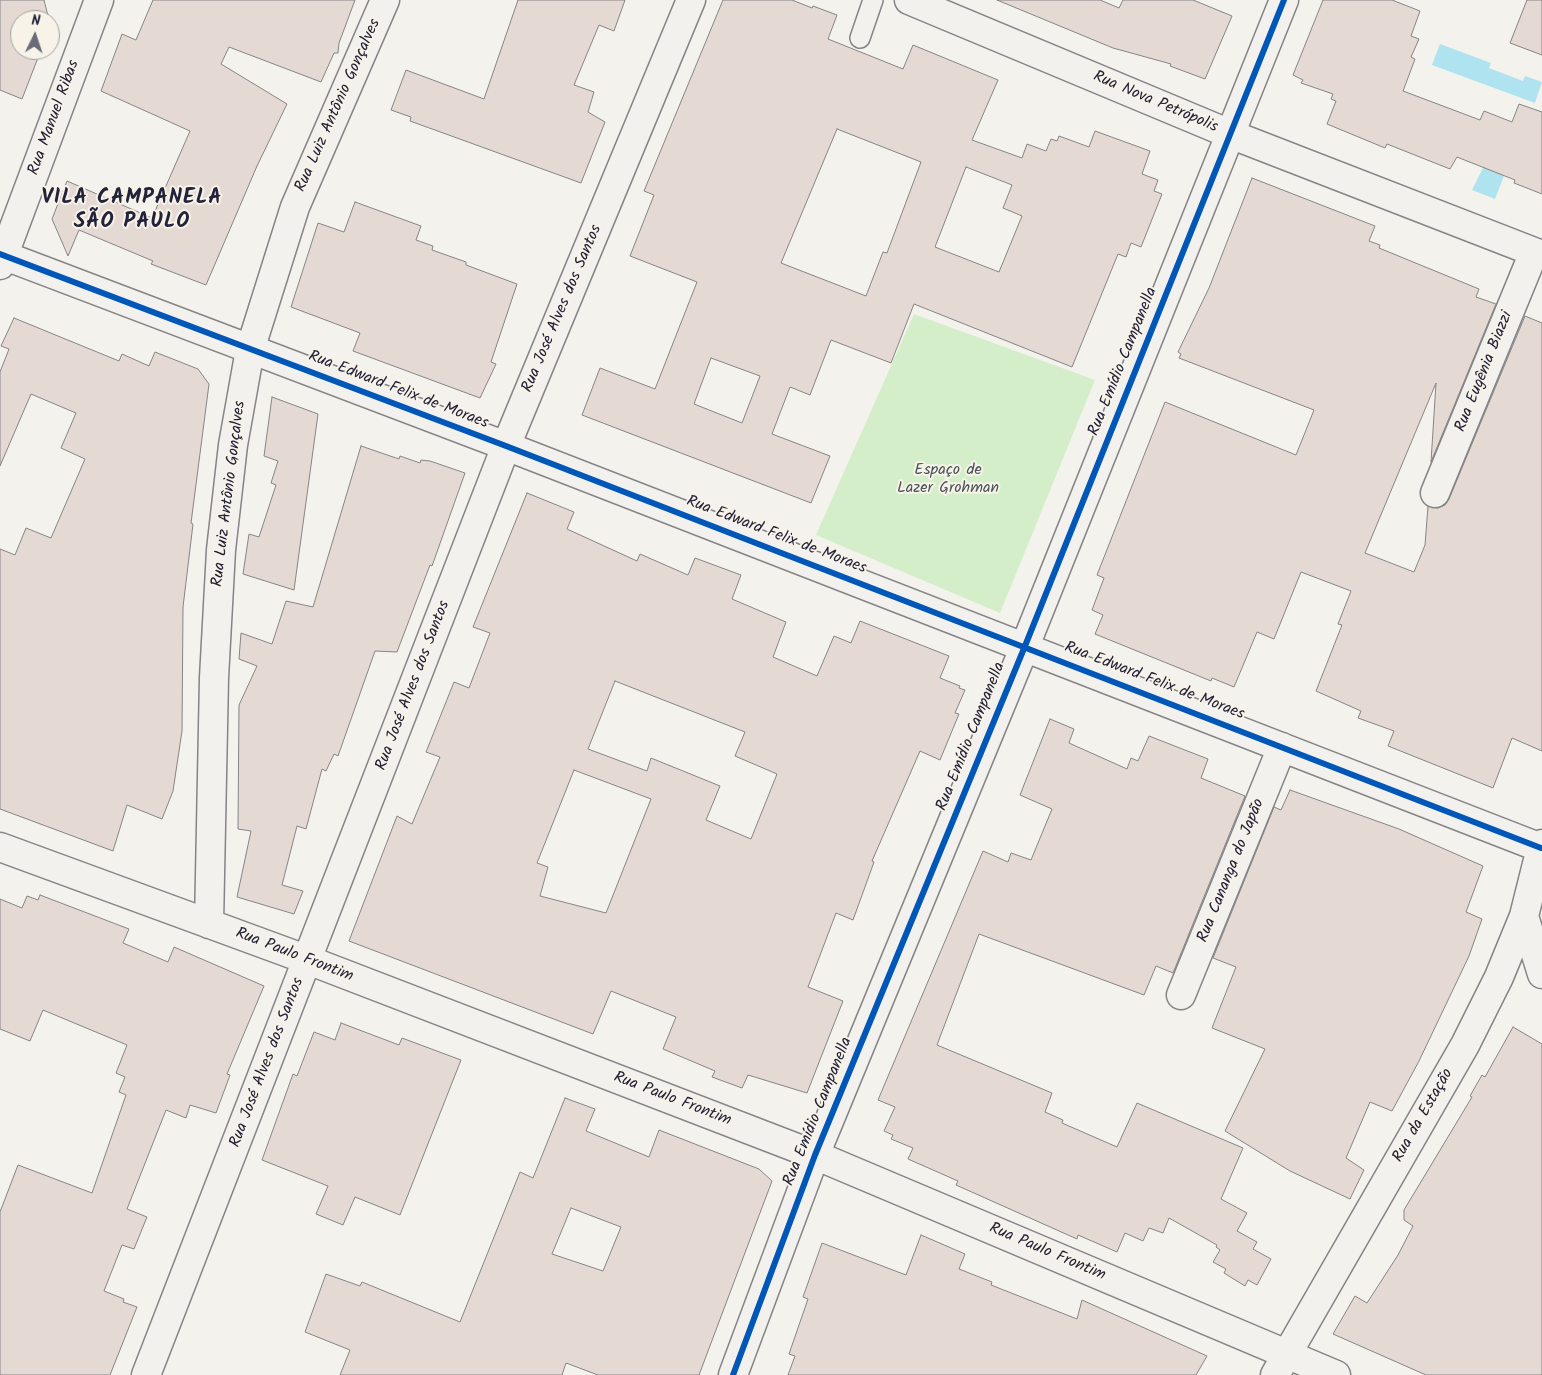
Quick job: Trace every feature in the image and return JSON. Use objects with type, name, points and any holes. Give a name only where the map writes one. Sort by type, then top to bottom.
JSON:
[{"type":"street","name":"Rua Manuel Ribas","points":[[1,258],[99,0]]},
{"type":"street","name":"Rua Luiz Antônio Gonçalves","points":[[209,924],[214,678],[221,550],[233,445],[250,350],[295,207],[385,0]]},
{"type":"street","name":"Rua José Alves dos Santos","points":[[146,1375],[506,446],[691,0]]},
{"type":"street","name":"Rua Nova Petrópolis","points":[[909,0],[1230,134],[1538,253]]},
{"type":"street","name":"Rua Emídio Campanella","points":[[733,1375],[815,1155],[1025,646],[1284,0]]},
{"type":"street","name":"Rua Eugênia Biazzi","points":[[1435,493],[1538,253]]},
{"type":"street","name":"Rua Edward Felix de Moraes","points":[[1,258],[506,446],[1541,846]]},
{"type":"street","name":"Rua Cananga do Japão","points":[[1181,995],[1282,746]]},
{"type":"street","name":"Rua Paulo Frontim","points":[[0,846],[308,960],[815,1155],[1281,1364],[1336,1375]]},
{"type":"street","name":"Rua da Estação","points":[[1281,1364],[1465,1045],[1499,977],[1524,916],[1541,846]]},
{"type":"street","points":[[1524,916],[1542,974]]},
{"type":"lane","points":[[860,38],[873,0]]},
{"type":"green space","name":"Espaço de Lazer Grohman","points":[[914,314],[1095,380],[1000,613],[816,535]]},
{"type":"water","points":[[1440,44],[1491,63],[1489,68],[1523,81],[1525,76],[1542,82],[1535,103],[1432,65]]},
{"type":"water","points":[[1489,156],[1509,163],[1495,199],[1472,190]]},
{"type":"building","points":[[0,0],[44,0],[46,10],[10,10],[10,60],[37,60],[22,99],[0,90]]},
{"type":"building","points":[[153,0],[355,0],[339,43],[338,53],[334,53],[321,82],[229,47],[221,64],[287,104],[257,166],[206,285],[151,264],[153,261],[79,230],[68,256],[52,219],[67,181],[152,218],[190,131],[101,91],[122,34],[136,40]]},
{"type":"building","points":[[518,0],[625,0],[614,31],[599,25],[574,85],[594,92],[588,112],[605,122],[581,183],[410,121],[411,117],[391,110],[406,70],[484,99]]},
{"type":"building","points":[[723,0],[792,0],[837,15],[828,39],[903,69],[913,45],[998,80],[972,140],[1022,158],[1027,144],[1046,151],[1051,139],[1057,141],[1059,136],[1089,147],[1095,131],[1150,151],[1142,174],[1158,180],[1154,191],[1162,194],[1141,247],[1131,243],[1126,257],[1118,254],[1072,367],[914,304],[891,363],[831,340],[810,395],[790,387],[772,434],[830,456],[811,503],[582,415],[600,368],[655,389],[697,282],[630,256],[654,195],[644,191]],"holes":[[[837,129],[921,162],[887,253],[883,252],[866,296],[781,263]],[[966,167],[1012,185],[1003,208],[1022,216],[999,272],[935,247]],[[711,358],[760,376],[742,423],[694,404]]]},
{"type":"building","points":[[997,0],[1100,0],[1119,8],[1123,0],[1193,0],[1232,16],[1205,79],[1170,66],[1171,64],[1113,48]]},
{"type":"building","points":[[1323,0],[1392,0],[1420,11],[1411,36],[1419,39],[1411,57],[1415,59],[1403,91],[1480,120],[1484,111],[1512,122],[1519,104],[1542,112],[1542,194],[1514,183],[1515,180],[1457,157],[1450,169],[1387,144],[1385,148],[1327,124],[1336,101],[1331,99],[1333,94],[1301,83],[1303,80],[1293,75]]},
{"type":"building","points":[[1527,0],[1542,0],[1542,55],[1510,43]]},
{"type":"building","points":[[1252,178],[1375,226],[1369,241],[1380,245],[1379,248],[1479,289],[1476,297],[1496,304],[1431,462],[1436,383],[1365,553],[1414,572],[1425,545],[1428,506],[1438,508],[1445,505],[1449,499],[1525,316],[1542,323],[1542,751],[1512,738],[1493,788],[1388,746],[1394,731],[1358,718],[1361,711],[1316,691],[1342,625],[1338,624],[1351,591],[1301,572],[1274,639],[1257,632],[1234,687],[1212,678],[1211,681],[1095,634],[1103,615],[1092,610],[1104,578],[1097,575],[1165,402],[1296,455],[1314,410],[1179,358],[1181,354],[1178,352],[1209,288]]},
{"type":"building","points":[[355,202],[421,226],[416,240],[433,246],[432,250],[517,284],[491,362],[496,364],[480,398],[353,351],[360,333],[291,307],[318,223],[344,232]]},
{"type":"building","points":[[14,318],[119,361],[122,354],[149,366],[155,352],[198,369],[209,384],[191,523],[193,524],[183,607],[182,731],[173,791],[162,819],[127,805],[113,851],[0,809],[0,549],[15,555],[26,528],[51,538],[85,459],[61,448],[76,413],[31,394],[0,466],[0,372],[9,349],[1,346]]},
{"type":"building","points":[[272,397],[318,414],[294,590],[243,574],[249,534],[259,537],[276,485],[271,483],[278,461],[264,456]]},
{"type":"building","points":[[361,446],[399,459],[400,456],[420,463],[421,460],[430,461],[465,473],[432,566],[430,565],[397,652],[375,651],[338,756],[334,754],[326,771],[322,769],[306,829],[297,826],[282,885],[303,891],[294,914],[237,897],[251,831],[238,829],[239,705],[257,666],[239,659],[241,633],[272,644],[286,601],[313,607]]},
{"type":"building","points":[[527,493],[574,512],[567,529],[637,561],[640,554],[688,575],[695,558],[741,575],[732,599],[786,622],[773,657],[817,676],[834,636],[851,643],[860,621],[949,656],[940,678],[965,690],[955,713],[959,714],[940,760],[920,751],[872,861],[874,862],[853,920],[836,913],[808,987],[843,1001],[807,1093],[748,1075],[742,1088],[712,1077],[715,1071],[663,1049],[676,1017],[611,991],[593,1034],[349,941],[397,816],[412,824],[440,757],[426,752],[454,682],[469,688],[490,633],[473,627]],"holes":[[[615,681],[745,732],[735,756],[777,774],[751,839],[706,820],[720,786],[651,758],[647,771],[588,749]],[[574,770],[651,799],[606,913],[540,896],[548,867],[537,863]]]},
{"type":"building","points":[[1050,719],[1074,729],[1069,743],[1127,769],[1131,758],[1138,761],[1149,736],[1208,759],[1201,778],[1245,796],[1173,973],[1156,966],[1144,995],[979,934],[937,1045],[1052,1093],[1045,1112],[1063,1120],[1062,1123],[1117,1147],[1137,1103],[1243,1148],[1221,1199],[1247,1213],[1237,1231],[1257,1242],[1253,1249],[1271,1259],[1257,1285],[1248,1280],[1245,1286],[1224,1273],[1226,1269],[1213,1262],[1220,1250],[1216,1247],[1217,1245],[1169,1218],[1163,1233],[1149,1228],[1143,1241],[1125,1233],[1117,1252],[1078,1235],[1077,1239],[956,1185],[958,1181],[908,1159],[913,1148],[891,1139],[893,1135],[884,1131],[895,1107],[878,1100],[983,851],[1008,862],[1011,853],[1031,860],[1052,809],[1020,795]]},
{"type":"building","points":[[1290,790],[1399,829],[1483,866],[1466,912],[1482,919],[1469,956],[1419,1061],[1392,1111],[1370,1102],[1346,1158],[1364,1170],[1350,1199],[1290,1171],[1225,1131],[1265,1049],[1212,1028],[1236,967],[1213,958],[1274,807],[1281,810]]},
{"type":"building","points":[[40,895],[129,929],[123,943],[168,962],[174,947],[264,986],[227,1074],[230,1075],[216,1113],[190,1105],[186,1118],[166,1110],[127,1209],[147,1217],[134,1249],[122,1245],[104,1291],[124,1299],[123,1302],[137,1307],[110,1375],[0,1375],[0,1212],[18,1165],[92,1193],[126,1095],[119,1092],[125,1077],[116,1073],[127,1045],[43,1010],[30,1041],[0,1029],[0,899],[22,908],[27,896],[38,900]]},
{"type":"building","points":[[341,1023],[399,1045],[402,1038],[461,1060],[400,1215],[355,1197],[343,1225],[316,1214],[328,1186],[262,1160],[293,1074],[297,1076],[314,1032],[335,1040]]},
{"type":"building","points":[[1513,1027],[1542,1044],[1542,1375],[1426,1375],[1333,1334],[1355,1296],[1367,1303],[1398,1255],[1413,1226],[1404,1220],[1404,1210],[1472,1097],[1470,1096],[1482,1075],[1485,1077]]},
{"type":"building","points":[[565,1098],[595,1109],[586,1131],[649,1157],[659,1130],[759,1169],[772,1181],[699,1375],[598,1375],[566,1363],[562,1375],[340,1375],[350,1350],[305,1332],[326,1274],[360,1286],[362,1282],[460,1322],[520,1172],[533,1178]],"holes":[[[571,1208],[621,1227],[603,1271],[552,1254]]]},
{"type":"building","points":[[921,1235],[965,1254],[959,1269],[992,1282],[991,1285],[1077,1319],[1082,1300],[1207,1356],[1196,1375],[788,1375],[795,1356],[789,1354],[808,1299],[803,1297],[822,1243],[906,1275]]},
{"type":"cycle path","points":[[733,1375],[815,1155],[1025,646],[1284,0]]},
{"type":"cycle path","points":[[0,254],[506,446],[1541,848]]},
{"type":"district","name":"VILA CAMPANELA SÃO PAULO","points":[[132,211]]}]
